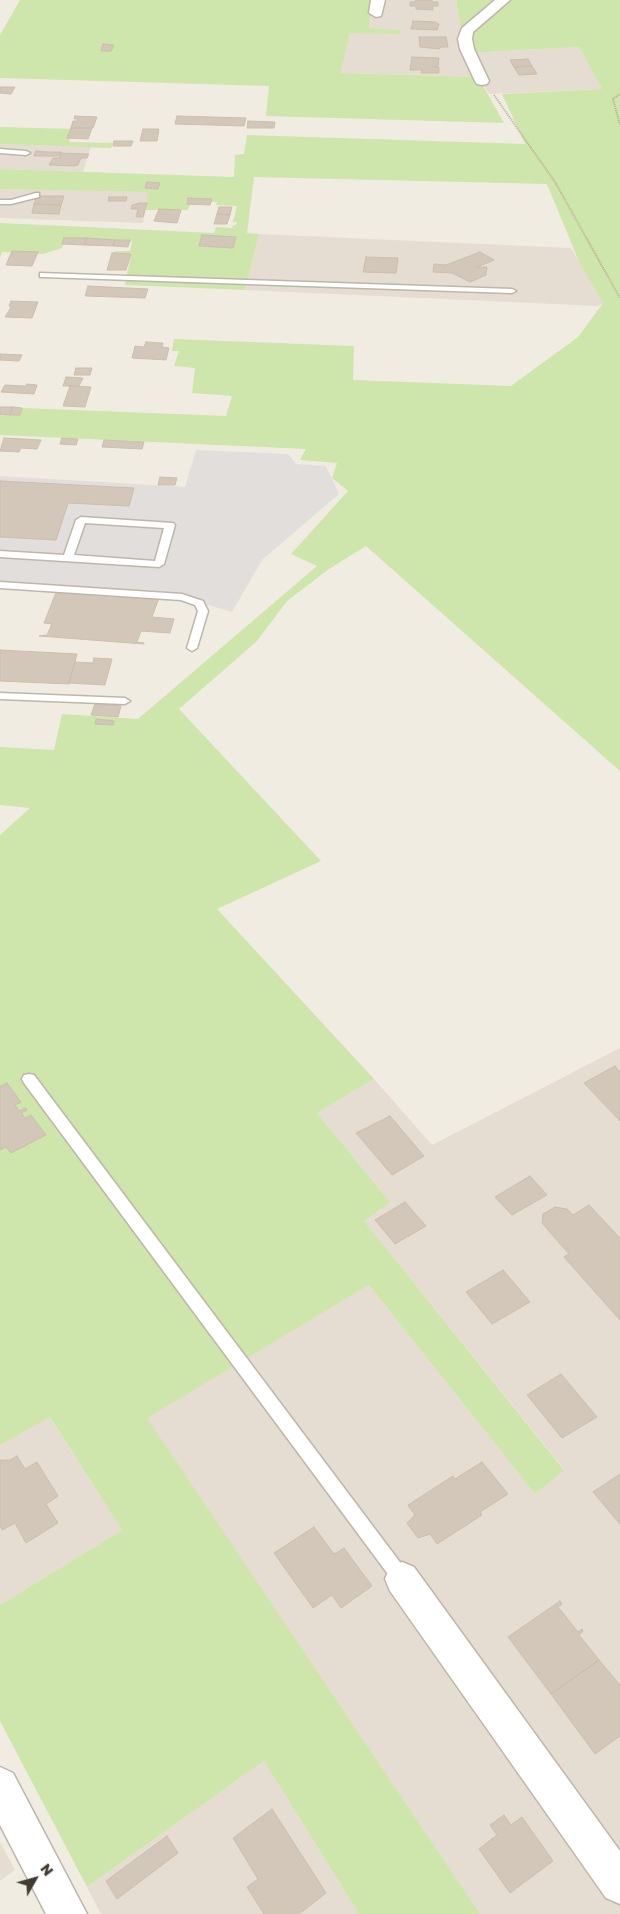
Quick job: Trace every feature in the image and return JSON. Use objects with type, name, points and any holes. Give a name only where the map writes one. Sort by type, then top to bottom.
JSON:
[{"type":"street","points":[[482,81],[467,49],[465,38],[467,31],[503,0]]},
{"type":"street","points":[[402,1579],[620,1884]]},
{"type":"street","points":[[0,1786],[67,1914]]},
{"type":"lane","points":[[0,151],[26,154]]},
{"type":"lane","points":[[0,202],[11,202],[36,195]]},
{"type":"lane","points":[[43,275],[512,291]]},
{"type":"lane","points":[[0,554],[159,564],[170,525],[81,520],[68,558]]},
{"type":"lane","points":[[0,585],[182,597],[199,603],[203,611],[192,648]]},
{"type":"lane","points":[[0,696],[125,701]]},
{"type":"lane","points":[[29,1079],[221,1339],[402,1579]]},
{"type":"path","points":[[482,81],[490,95],[495,95],[555,182],[620,298]]},
{"type":"path","points":[[620,94],[613,99],[620,125]]},
{"type":"shaded area","points":[[373,0],[456,0],[465,53],[579,47],[602,89],[489,94],[478,77],[339,73],[350,33],[400,30],[369,28]]},
{"type":"shaded area","points":[[0,144],[91,147],[83,172],[0,169]]},
{"type":"shaded area","points":[[0,189],[149,192],[143,223],[0,218]]},
{"type":"shaded area","points":[[259,234],[571,248],[603,303],[598,306],[245,290]]},
{"type":"shaded area","points":[[196,450],[288,454],[296,464],[326,466],[339,494],[262,560],[232,612],[182,597],[0,585],[0,476],[185,487]]},
{"type":"shaded area","points":[[620,1048],[620,1914],[480,1914],[146,1418],[369,1285],[535,1494],[564,1469],[363,1220],[390,1202],[317,1113],[374,1079],[432,1145]]},
{"type":"shaded area","points":[[49,1416],[122,1530],[0,1605],[0,1445]]},
{"type":"shaded area","points":[[264,1761],[359,1914],[101,1914],[87,1887]]},
{"type":"shaded area","points":[[0,1842],[15,1870],[0,1881]]},
{"type":"green space","points":[[20,0],[373,0],[369,28],[401,30],[401,34],[350,33],[340,73],[478,77],[504,123],[266,116],[269,86],[0,78],[0,35]]},
{"type":"green space","points":[[456,0],[620,0],[620,771],[366,546],[329,569],[287,601],[257,641],[179,709],[321,861],[217,909],[374,1079],[317,1113],[390,1202],[364,1221],[564,1470],[535,1494],[369,1285],[147,1418],[480,1914],[359,1914],[264,1761],[87,1887],[0,1721],[0,1605],[122,1530],[50,1417],[0,1445],[0,835],[30,808],[0,805],[0,747],[54,750],[62,714],[138,719],[317,566],[291,554],[348,491],[332,478],[337,463],[300,460],[306,449],[0,435],[0,414],[20,415],[22,408],[226,416],[232,396],[192,393],[195,368],[174,366],[179,351],[172,351],[174,339],[354,346],[353,380],[511,386],[578,337],[603,303],[580,264],[547,184],[254,177],[247,233],[259,234],[245,290],[125,285],[131,254],[112,253],[116,251],[130,251],[132,242],[65,241],[62,248],[43,254],[2,252],[0,258],[0,223],[214,233],[216,227],[232,228],[233,225],[236,225],[237,222],[233,222],[237,206],[216,205],[217,202],[193,201],[187,210],[145,210],[148,192],[0,189],[0,169],[234,177],[235,155],[244,154],[247,135],[525,144],[502,94],[602,89],[579,47],[465,53]]},
{"type":"green space","points":[[0,127],[73,129],[69,142],[113,143],[111,148],[0,144]]},
{"type":"building","points":[[415,0],[432,0],[432,2],[438,2],[438,6],[433,6],[433,10],[416,9],[416,6],[410,6],[410,2],[416,2]]},
{"type":"building","points":[[413,21],[435,22],[439,24],[437,30],[411,29]]},
{"type":"building","points":[[419,37],[446,37],[448,47],[441,47],[439,49],[420,47]]},
{"type":"building","points":[[103,44],[114,45],[111,51],[101,51]]},
{"type":"building","points":[[412,57],[439,58],[438,66],[432,67],[439,67],[439,73],[421,73],[422,70],[410,70]]},
{"type":"building","points":[[528,59],[532,66],[514,67],[510,60]]},
{"type":"building","points":[[532,66],[537,74],[519,75],[514,67]]},
{"type":"building","points":[[0,87],[15,87],[11,94],[0,93]]},
{"type":"building","points":[[75,116],[97,117],[93,128],[71,128],[73,121],[78,119],[74,119]]},
{"type":"building","points":[[177,116],[246,118],[244,126],[175,124]]},
{"type":"building","points":[[248,121],[275,122],[274,128],[247,128]]},
{"type":"building","points":[[71,128],[92,128],[88,139],[67,138]]},
{"type":"building","points":[[143,129],[159,129],[157,141],[140,141]]},
{"type":"building","points":[[114,141],[133,141],[131,146],[113,146]]},
{"type":"building","points":[[36,151],[61,152],[60,155],[56,156],[34,156]]},
{"type":"building","points":[[61,153],[89,154],[87,158],[81,158],[78,165],[49,165],[53,158],[59,158]]},
{"type":"building","points":[[147,182],[160,183],[158,189],[145,188]]},
{"type":"building","points":[[37,196],[64,196],[61,205],[34,204]]},
{"type":"building","points":[[109,197],[127,197],[126,201],[108,201]]},
{"type":"building","points":[[188,198],[212,199],[210,205],[187,204]]},
{"type":"building","points":[[147,203],[143,217],[136,217],[138,209],[131,209],[132,205]]},
{"type":"building","points":[[34,204],[61,205],[59,214],[32,213]]},
{"type":"building","points":[[219,207],[232,207],[230,215],[217,214]]},
{"type":"building","points":[[159,209],[181,210],[177,223],[154,221]]},
{"type":"building","points":[[217,214],[230,215],[227,224],[214,224]]},
{"type":"building","points":[[202,235],[236,237],[233,248],[199,246]]},
{"type":"building","points":[[64,238],[87,238],[84,245],[62,244]]},
{"type":"building","points":[[87,238],[115,240],[113,246],[84,245]]},
{"type":"building","points":[[115,240],[130,240],[128,247],[113,246]]},
{"type":"building","points":[[12,251],[38,252],[32,266],[6,265]]},
{"type":"building","points":[[480,252],[494,260],[477,267],[487,267],[486,275],[470,282],[452,273],[433,272],[434,264],[446,265]]},
{"type":"building","points":[[112,253],[131,254],[126,270],[107,270]]},
{"type":"building","points":[[366,257],[398,258],[396,273],[363,272]]},
{"type":"building","points":[[88,286],[148,289],[145,298],[85,296]]},
{"type":"building","points":[[11,301],[38,302],[32,318],[5,317],[11,307],[9,306]]},
{"type":"building","points":[[146,342],[163,343],[162,347],[169,348],[166,360],[132,358],[135,346],[144,347]]},
{"type":"building","points":[[0,354],[22,355],[19,361],[0,360]]},
{"type":"building","points":[[76,368],[92,368],[90,375],[74,375]]},
{"type":"building","points":[[66,377],[83,378],[79,386],[63,386]]},
{"type":"building","points":[[27,384],[37,385],[34,394],[1,392],[5,385],[26,386]]},
{"type":"building","points":[[70,386],[91,387],[85,407],[63,406]]},
{"type":"building","points":[[0,407],[13,407],[10,415],[0,414]]},
{"type":"building","points":[[13,407],[22,408],[20,415],[10,415]]},
{"type":"building","points":[[4,438],[41,440],[37,449],[21,448],[19,452],[0,451]]},
{"type":"building","points":[[62,438],[78,439],[76,445],[60,444]]},
{"type":"building","points":[[104,440],[144,442],[142,449],[102,447]]},
{"type":"building","points":[[160,477],[177,478],[175,485],[158,485]]},
{"type":"building","points":[[0,481],[134,488],[129,506],[68,503],[56,540],[0,537]]},
{"type":"building","points":[[57,590],[159,598],[152,617],[174,619],[170,633],[141,631],[137,642],[144,644],[39,636],[47,635],[52,624],[44,623]]},
{"type":"building","points":[[0,650],[77,654],[69,684],[0,681]]},
{"type":"building","points":[[94,658],[112,659],[105,685],[69,683],[75,662],[93,663]]},
{"type":"building","points":[[95,704],[121,706],[118,717],[91,715]]},
{"type":"building","points":[[96,719],[114,721],[113,725],[95,724]]},
{"type":"building","points":[[615,1066],[620,1072],[620,1121],[584,1083]]},
{"type":"building","points":[[7,1083],[21,1102],[15,1105],[19,1111],[26,1108],[27,1110],[21,1113],[25,1118],[31,1115],[46,1135],[11,1153],[6,1147],[0,1150],[0,1086]]},
{"type":"building","points":[[390,1116],[424,1156],[392,1175],[356,1133]]},
{"type":"building","points":[[530,1176],[547,1195],[512,1215],[495,1197]]},
{"type":"building","points":[[405,1202],[426,1226],[395,1244],[375,1220]]},
{"type":"building","points":[[589,1205],[620,1238],[620,1320],[564,1257],[569,1254],[542,1223],[543,1214],[555,1207],[567,1209],[573,1215]]},
{"type":"building","points":[[503,1270],[530,1302],[492,1324],[466,1292]]},
{"type":"building","points":[[561,1374],[597,1417],[562,1438],[527,1395]]},
{"type":"building","points":[[17,1456],[25,1469],[37,1462],[58,1496],[46,1504],[58,1523],[26,1543],[15,1523],[2,1530],[0,1526],[0,1460],[10,1460]]},
{"type":"building","points":[[482,1462],[508,1494],[480,1512],[482,1515],[437,1544],[430,1534],[418,1538],[407,1523],[415,1515],[408,1505],[453,1476],[455,1479]]},
{"type":"building","points":[[620,1474],[620,1524],[593,1492]]},
{"type":"building","points":[[314,1527],[334,1554],[344,1548],[372,1586],[341,1608],[332,1595],[313,1608],[274,1553]]},
{"type":"building","points":[[560,1601],[562,1604],[558,1607],[578,1632],[582,1629],[583,1631],[579,1635],[599,1660],[551,1694],[508,1637]]},
{"type":"building","points":[[599,1660],[620,1685],[620,1736],[595,1754],[551,1694]]},
{"type":"building","points":[[272,1809],[326,1893],[299,1914],[264,1914],[247,1887],[258,1879],[233,1838]]},
{"type":"building","points":[[504,1815],[511,1825],[522,1817],[553,1861],[510,1893],[479,1849],[497,1835],[490,1825]]},
{"type":"building","points":[[167,1836],[178,1853],[117,1899],[106,1881]]}]
